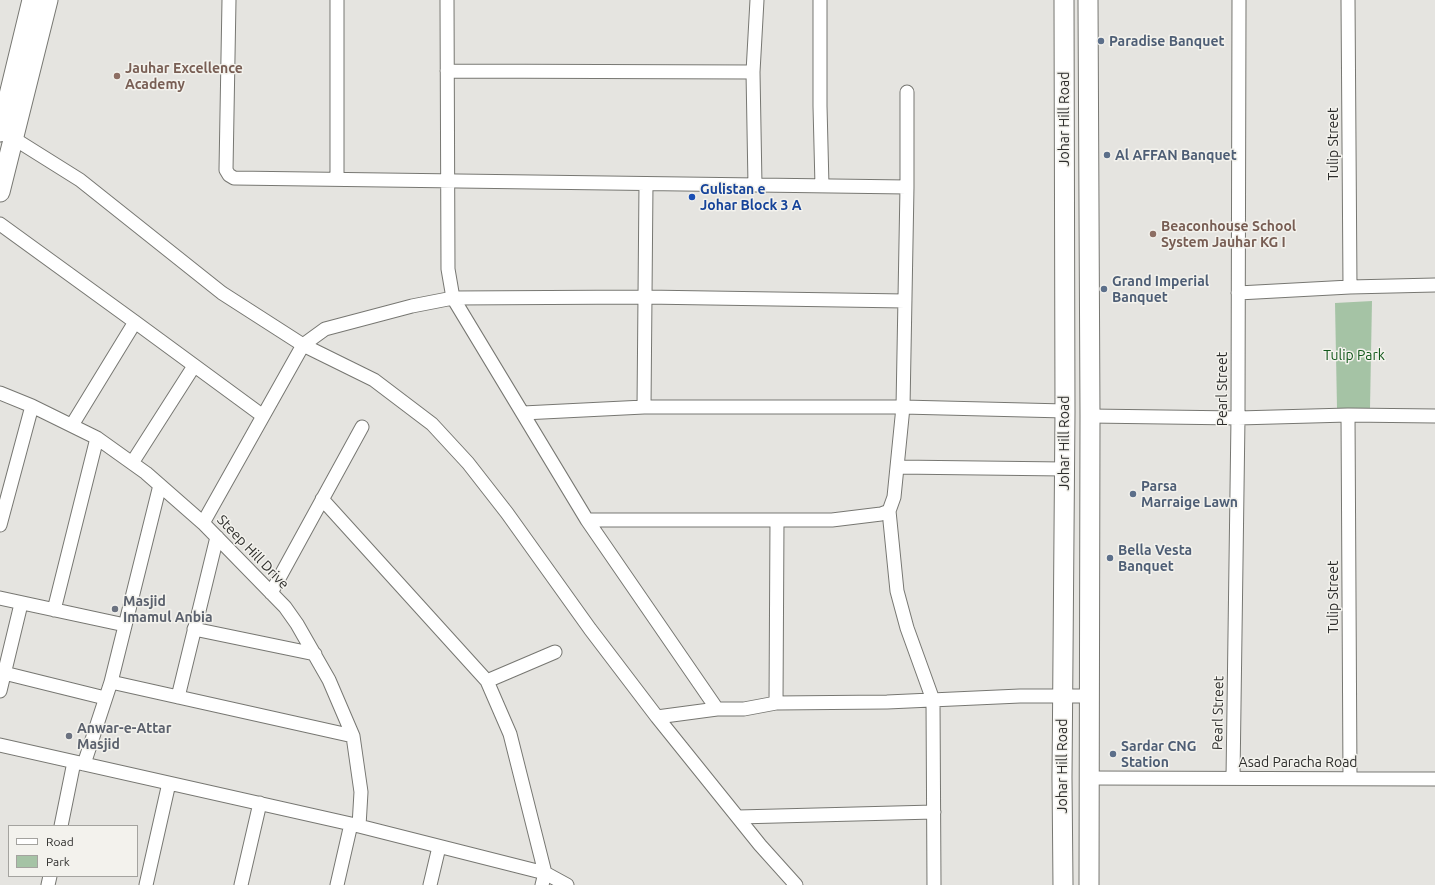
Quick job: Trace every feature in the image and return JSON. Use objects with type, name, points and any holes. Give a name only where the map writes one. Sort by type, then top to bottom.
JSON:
[{"type":"street","points":[[0,192],[7,135],[32,0]]},
{"type":"street","points":[[7,135],[48,0]]},
{"type":"street","points":[[229,0],[226,170],[229,175],[234,178],[908,187]]},
{"type":"street","points":[[337,0],[337,179]]},
{"type":"street","points":[[447,0],[448,269],[453,298],[587,520],[717,710]]},
{"type":"street","points":[[755,185],[753,72],[757,0]]},
{"type":"street","points":[[820,0],[822,186]]},
{"type":"street","name":"Johar Hill Road","points":[[1063,885],[1062,696],[1065,412],[1064,0]]},
{"type":"street","name":"Johar Hill Road","points":[[1088,0],[1090,416],[1089,885]]},
{"type":"street","name":"Pearl Street","points":[[1233,778],[1238,418],[1239,0]]},
{"type":"street","name":"Tulip Street","points":[[1348,0],[1350,287]]},
{"type":"street","points":[[447,71],[753,72]]},
{"type":"street","points":[[907,92],[908,187],[903,407],[894,497],[889,511],[898,591],[907,628],[933,700],[934,885]]},
{"type":"street","points":[[7,135],[80,180],[222,293],[303,346],[374,380],[432,424],[468,463],[507,513],[590,629],[657,717],[760,845],[796,885]]},
{"type":"street","points":[[644,406],[646,184]]},
{"type":"street","points":[[0,224],[263,416]]},
{"type":"street","points":[[1238,292],[1435,285]]},
{"type":"street","points":[[203,523],[303,346],[325,329],[390,312],[453,298],[645,297],[905,301]]},
{"type":"street","points":[[72,426],[135,322]]},
{"type":"street","points":[[132,463],[194,366]]},
{"type":"street","name":"Steep Hill Drive","points":[[0,393],[32,406],[97,438],[132,463],[160,485],[203,523],[285,607],[297,624],[329,680],[353,736],[361,792],[355,825],[338,885]]},
{"type":"street","points":[[0,525],[32,406]]},
{"type":"street","points":[[523,413],[644,406],[903,407],[1065,412]]},
{"type":"street","points":[[1090,416],[1238,418],[1348,415],[1435,416]]},
{"type":"street","name":"Tulip Street","points":[[1348,415],[1350,778]]},
{"type":"street","points":[[271,593],[362,427]]},
{"type":"street","points":[[54,610],[97,438]]},
{"type":"street","points":[[897,467],[1064,469]]},
{"type":"street","points":[[61,825],[79,763],[111,682],[160,485]]},
{"type":"street","points":[[322,499],[487,681],[510,734],[544,879]]},
{"type":"street","points":[[587,520],[832,520],[881,514],[889,511]]},
{"type":"street","points":[[776,703],[777,520]]},
{"type":"street","points":[[178,697],[217,537]]},
{"type":"street","points":[[0,598],[21,604],[125,625]]},
{"type":"street","points":[[0,691],[21,604]]},
{"type":"street","points":[[194,629],[315,654]]},
{"type":"street","points":[[487,681],[555,652]]},
{"type":"street","points":[[4,673],[105,698]]},
{"type":"street","points":[[111,682],[353,736]]},
{"type":"street","points":[[657,717],[717,710],[744,709],[776,703],[886,702],[1020,696],[1089,696]]},
{"type":"street","points":[[0,745],[355,825],[439,847],[566,885]]},
{"type":"street","name":"Asad Paracha Road","points":[[1089,778],[1435,778]]},
{"type":"street","points":[[146,885],[169,783]]},
{"type":"street","points":[[241,885],[260,803]]},
{"type":"street","points":[[738,817],[934,812]]},
{"type":"street","points":[[430,885],[439,847]]},
{"type":"green space","name":"Tulip Park","points":[[1372,301],[1370,408],[1337,408],[1335,303]]},
{"type":"place","name":"Paradise Banquet","points":[[1101,41]]},
{"type":"place","name":"Jauhar Excellence Academy","points":[[117,76]]},
{"type":"place","name":"Al AFFAN Banquet","points":[[1107,155]]},
{"type":"place","name":"Gulistan e Johar Block 3 A","points":[[692,197]]},
{"type":"place","name":"Beaconhouse School System Jauhar KG I","points":[[1153,234]]},
{"type":"place","name":"Grand Imperial Banquet","points":[[1104,289]]},
{"type":"place","name":"Parsa Marraige Lawn","points":[[1133,494]]},
{"type":"place","name":"Bella Vesta Banquet","points":[[1110,558]]},
{"type":"place","name":"Masjid Imamul Anbia","points":[[115,609]]},
{"type":"place","name":"Anwar-e-Attar Masjid","points":[[69,736]]},
{"type":"place","name":"Sardar CNG Station","points":[[1113,754]]}]
